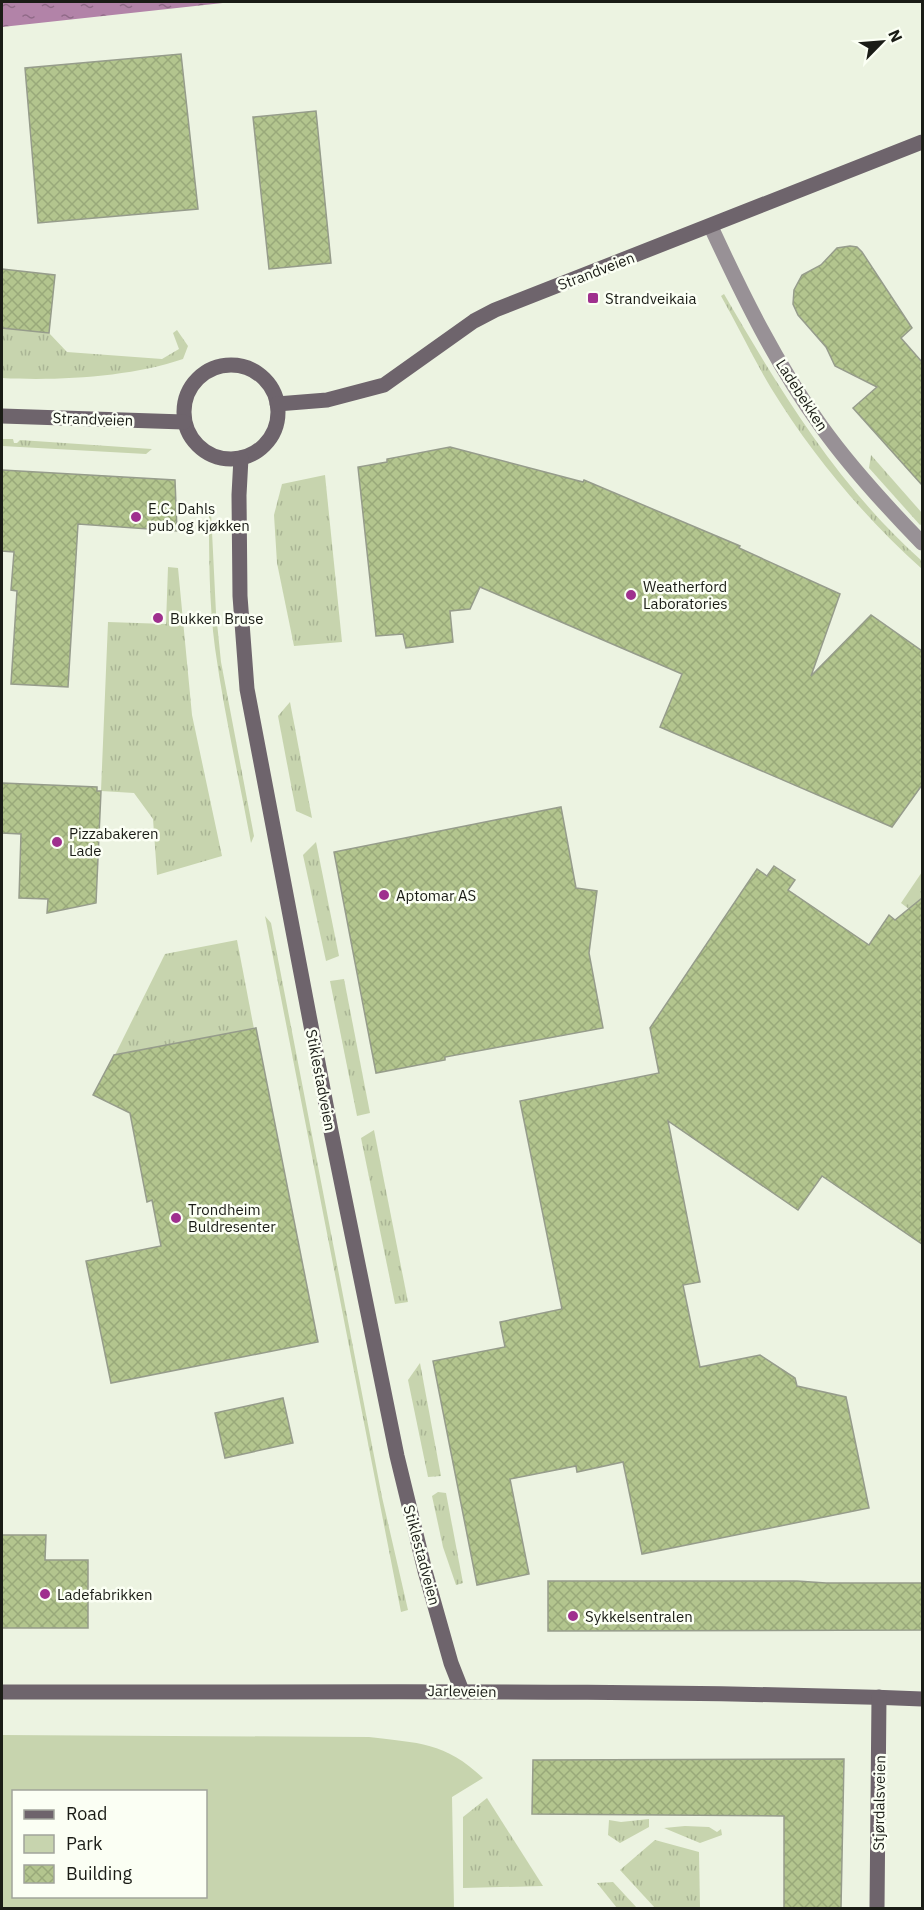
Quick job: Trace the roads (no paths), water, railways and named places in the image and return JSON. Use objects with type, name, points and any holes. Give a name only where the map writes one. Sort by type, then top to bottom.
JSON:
[{"type":"main road","name":"Strandveien","points":[[277,404],[327,400],[384,385],[474,321],[495,310],[922,142]]},
{"type":"main road","points":[[222,365],[243,366],[259,374],[271,387],[277,404],[278,414],[273,434],[259,450],[241,458],[216,457],[205,452],[192,439],[184,422],[185,398],[191,386],[199,376],[222,365]]},
{"type":"main road","name":"Strandveien","points":[[2,416],[184,422]]},
{"type":"main road","name":"Stiklestadveien","points":[[241,458],[240,596],[247,689],[322,1085],[397,1456],[425,1571],[451,1663],[462,1691]]},
{"type":"main road","name":"Jarleveien","points":[[2,1692],[462,1691],[808,1695],[922,1699]]},
{"type":"main road","name":"Stjørdalsveien","points":[[877,1908],[879,1697]]},
{"type":"street","name":"Ladebekken","points":[[711,226],[748,306],[801,397],[847,461],[922,543]]},
{"type":"water","points":[[2,2],[232,2],[2,27]]},
{"type":"place","name":"Strandveikaia","points":[[593,298]]},
{"type":"place","name":"E.C. Dahls pub og kjøkken","points":[[136,517]]},
{"type":"place","name":"Weatherford Laboratories","points":[[631,595]]},
{"type":"place","name":"Bukken Bruse","points":[[158,618]]},
{"type":"place","name":"Pizzabakeren Lade","points":[[57,842]]},
{"type":"place","name":"Aptomar AS","points":[[384,895]]},
{"type":"place","name":"Trondheim Buldresenter","points":[[176,1218]]},
{"type":"place","name":"Ladefabrikken","points":[[45,1594]]},
{"type":"place","name":"Sykkelsentralen","points":[[573,1616]]}]
